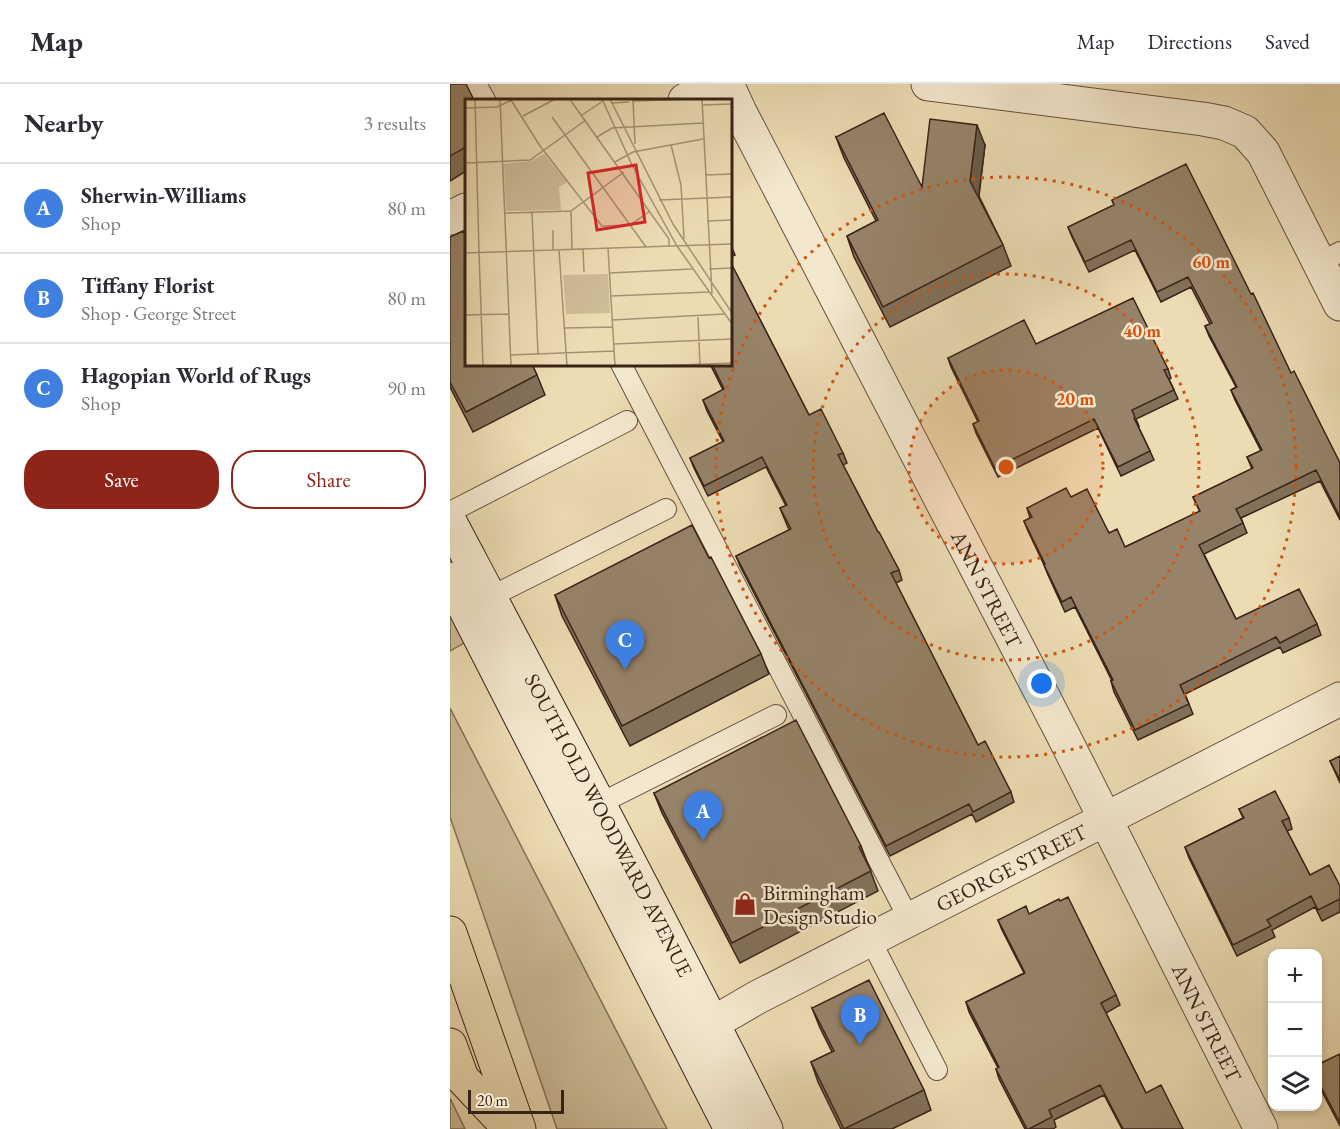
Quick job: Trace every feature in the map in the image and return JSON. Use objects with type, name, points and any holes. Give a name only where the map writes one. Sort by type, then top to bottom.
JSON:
[{"type":"main road","points":[[450,933],[519,1129]]},
{"type":"main road","points":[[450,1044],[462,1078],[510,1129]]},
{"type":"street","points":[[687,99],[719,84]]},
{"type":"street","name":"ANN STREET","points":[[727,84],[1062,733],[1262,1129]]},
{"type":"street","points":[[928,84],[1203,119],[1224,123],[1245,132],[1263,152],[1329,257],[1340,304]]},
{"type":"street","points":[[450,218],[465,210]]},
{"type":"street","name":"SOUTH OLD WOODWARD AVENUE","points":[[450,522],[693,988],[699,1031],[731,1129]]},
{"type":"street","name":"SOUTH OLD WOODWARD AVENUE","points":[[450,579],[699,1031],[766,1129]]},
{"type":"street","name":"GEORGE STREET","points":[[699,1031],[756,998],[1340,699]]},
{"type":"lane","points":[[477,84],[484,99]]},
{"type":"lane","points":[[622,366],[909,919]]},
{"type":"lane","points":[[450,512],[627,421]]},
{"type":"lane","points":[[490,597],[666,508]]},
{"type":"lane","points":[[599,804],[777,715]]},
{"type":"lane","points":[[870,939],[937,1070]]},
{"type":"shaded area","points":[[450,613],[466,642],[450,651]]},
{"type":"shaded area","points":[[450,708],[667,1129],[557,1129],[450,817]]},
{"type":"shaded area","points":[[450,1098],[465,1129],[450,1129]]},
{"type":"building","points":[[450,84],[466,84],[474,99],[465,99],[465,148],[450,156]]},
{"type":"building","points":[[884,113],[922,187],[930,119],[977,125],[970,181],[1003,245],[883,307],[847,236],[878,220],[836,137]]},
{"type":"building","points":[[1186,164],[1251,294],[1253,293],[1291,373],[1294,371],[1340,463],[1340,517],[1316,470],[1236,509],[1243,523],[1199,545],[1236,619],[1299,589],[1317,624],[1280,643],[1276,637],[1180,685],[1189,704],[1135,730],[1111,681],[1113,680],[1071,597],[1062,602],[1024,521],[1032,517],[1027,508],[1066,488],[1071,497],[1087,489],[1109,533],[1117,529],[1125,547],[1200,511],[1193,497],[1253,468],[1247,457],[1262,450],[1231,390],[1237,387],[1205,326],[1212,323],[1188,277],[1157,292],[1131,240],[1085,262],[1068,227],[1114,205],[1112,200]]},
{"type":"building","points":[[463,231],[465,235],[465,366],[533,366],[537,375],[466,412],[450,382],[450,237]]},
{"type":"building","points":[[732,265],[809,415],[821,409],[843,453],[838,455],[899,570],[891,573],[978,745],[985,741],[1011,792],[973,812],[969,804],[886,846],[736,556],[791,529],[780,508],[787,505],[762,457],[704,486],[690,458],[724,441],[703,400],[724,389],[713,366],[732,366]]},
{"type":"building","points":[[1133,298],[1168,369],[1164,370],[1174,390],[1132,410],[1150,451],[1118,467],[1094,419],[995,468],[973,424],[979,421],[948,358],[1024,320],[1036,344]]},
{"type":"building","points":[[692,525],[761,654],[622,726],[555,595]]},
{"type":"building","points":[[796,720],[861,846],[859,847],[871,871],[732,943],[654,793]]},
{"type":"building","points":[[1340,756],[1340,780],[1330,761]]},
{"type":"building","points":[[1275,791],[1289,818],[1282,821],[1310,875],[1329,865],[1340,886],[1340,899],[1318,910],[1311,896],[1267,920],[1271,926],[1233,945],[1185,847],[1244,818],[1239,809]]},
{"type":"building","points":[[1068,897],[1116,995],[1101,1003],[1146,1093],[1161,1085],[1183,1129],[1123,1129],[1100,1085],[1049,1110],[1052,1117],[1027,1129],[996,1069],[999,1067],[966,1002],[1025,973],[998,920],[1026,906],[1029,914]]},
{"type":"building","points":[[869,980],[924,1090],[844,1129],[811,1062],[834,1051],[812,1008]]},
{"type":"building","points":[[1340,1054],[1340,1123],[1322,1089],[1322,1063]]},
{"type":"place","name":"Hagopian World of Rugs","points":[[625,670]]},
{"type":"place","name":"Sherwin-Williams","points":[[703,841]]},
{"type":"place","name":"Birmingham Design Studio","points":[[745,904]]},
{"type":"place","name":"Tiffany Florist","points":[[860,1045]]}]
